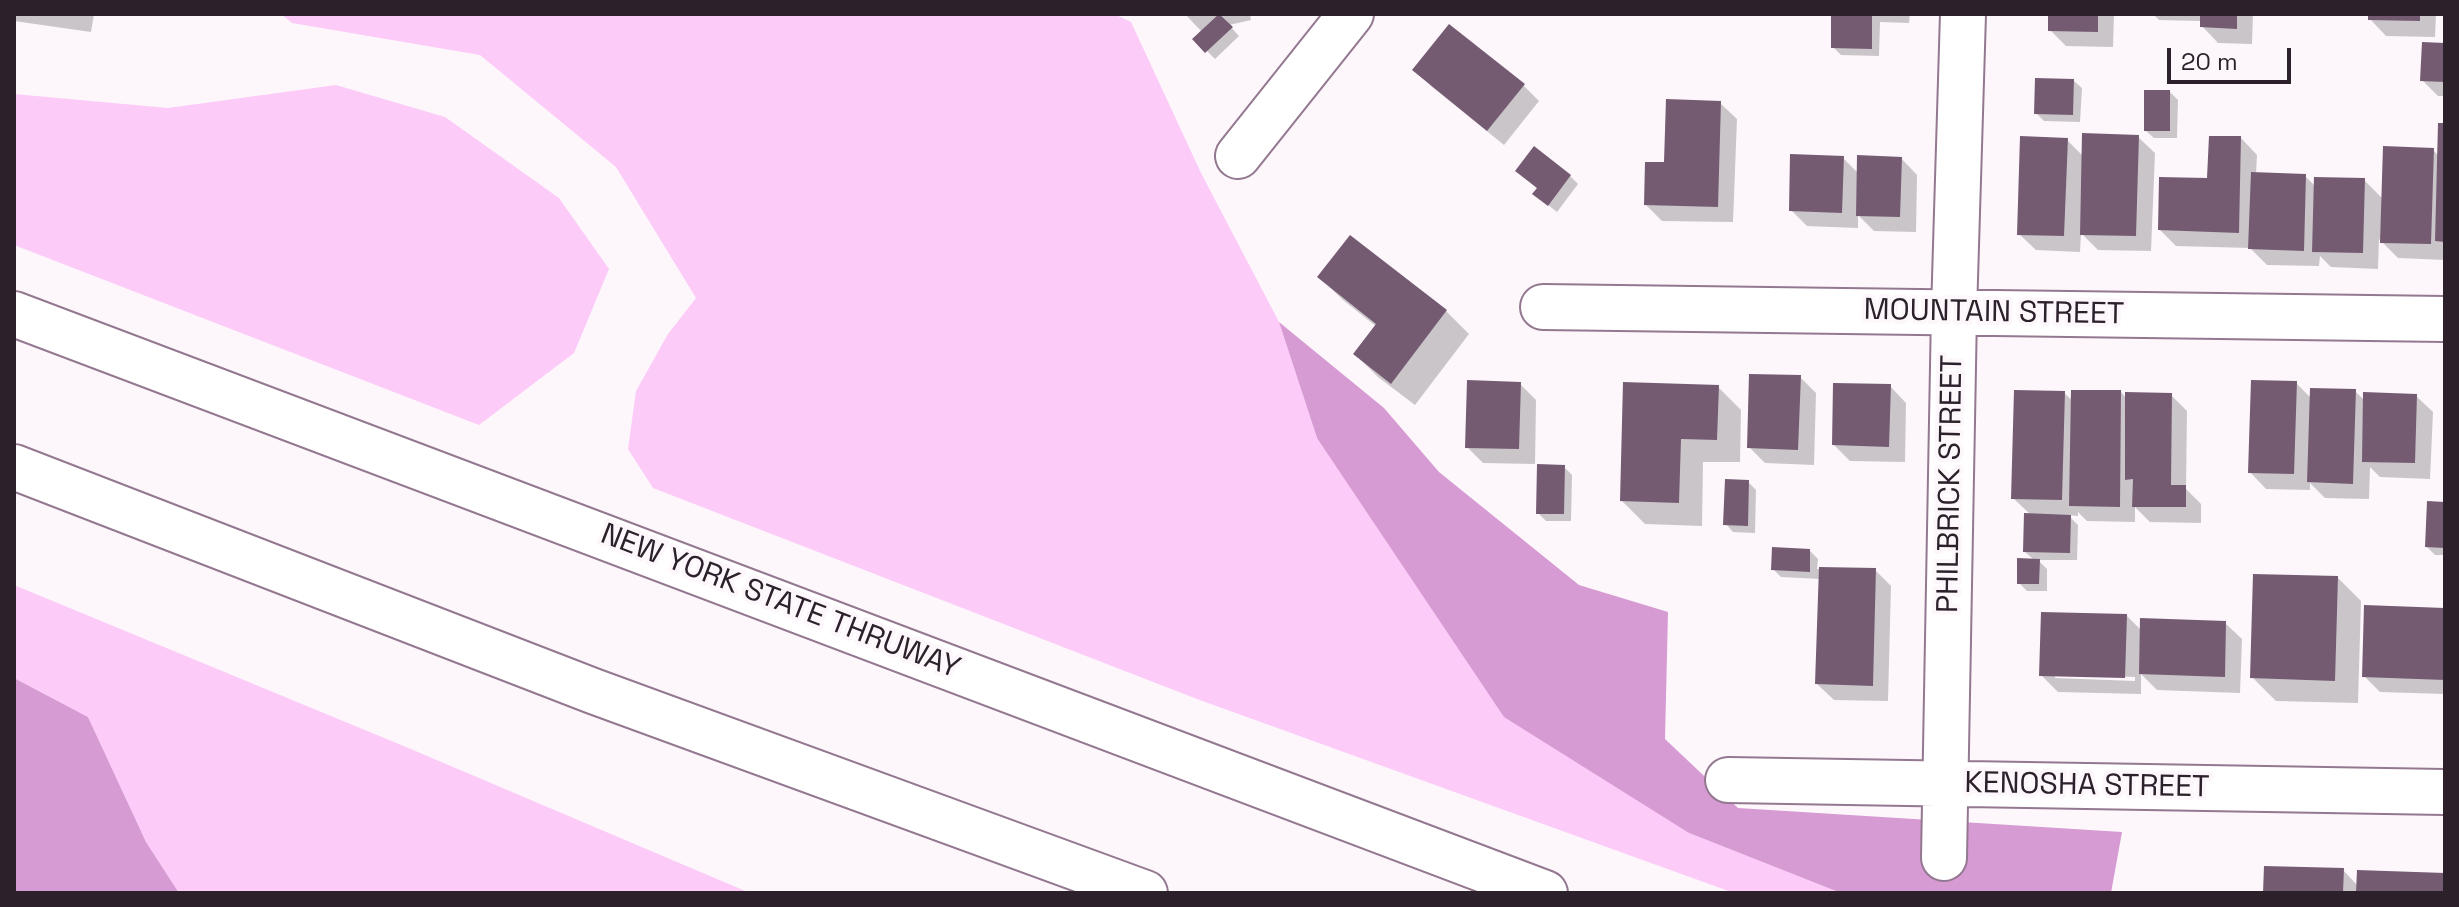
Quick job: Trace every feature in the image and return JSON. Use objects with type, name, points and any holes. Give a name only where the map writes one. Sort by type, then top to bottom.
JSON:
[{"type":"main road","points":[[1238,156],[1351,14]]},
{"type":"main road","name":"PHILBRICK STREET","points":[[1944,858],[1963,14]]},
{"type":"main road","name":"MOUNTAIN STREET","points":[[1543,307],[2445,319]]},
{"type":"main road","name":"NEW YORK STATE THRUWAY","points":[[14,314],[1545,893]]},
{"type":"main road","points":[[14,467],[593,691],[1145,893]]},
{"type":"main road","name":"KENOSHA STREET","points":[[1728,780],[2445,792]]},
{"type":"shaded area","points":[[281,14],[1114,14],[1131,22],[1201,173],[1279,322],[1317,438],[1689,833],[1841,893],[1734,893],[1197,699],[653,488],[628,449],[636,391],[668,334],[696,298],[616,167],[480,55],[292,23]]},
{"type":"shaded area","points":[[336,85],[445,117],[559,198],[609,269],[574,353],[479,425],[14,245],[14,94],[168,108]]},
{"type":"shaded area","points":[[1279,322],[1384,408],[1439,472],[1579,585],[1668,612],[1665,739],[1738,808],[2122,832],[2111,893],[1841,893],[1689,833],[1504,717],[1317,438]]},
{"type":"shaded area","points":[[14,585],[750,893],[179,893],[146,842],[88,717],[14,678]]},
{"type":"shaded area","points":[[14,678],[88,717],[146,842],[179,893],[14,893]]},
{"type":"building","points":[[1219,14],[1233,27],[1205,53],[1192,39]]},
{"type":"building","points":[[1831,14],[1872,14],[1872,49],[1831,48]]},
{"type":"building","points":[[2048,14],[2098,14],[2098,32],[2048,31]]},
{"type":"building","points":[[2200,14],[2237,14],[2237,29],[2200,27]]},
{"type":"building","points":[[2368,14],[2420,14],[2420,21],[2368,20]]},
{"type":"building","points":[[1449,24],[1525,84],[1487,131],[1412,70]]},
{"type":"building","points":[[2422,42],[2445,43],[2445,82],[2420,81]]},
{"type":"building","points":[[2035,78],[2074,79],[2073,115],[2034,114]]},
{"type":"building","points":[[2144,90],[2170,90],[2170,131],[2144,131]]},
{"type":"building","points":[[1666,99],[1721,101],[1718,207],[1644,205],[1645,162],[1664,162]]},
{"type":"building","points":[[2438,123],[2445,123],[2445,242],[2435,241]]},
{"type":"building","points":[[2082,133],[2139,135],[2136,236],[2080,235]]},
{"type":"building","points":[[2020,136],[2068,138],[2064,236],[2017,235]]},
{"type":"building","points":[[2209,136],[2241,136],[2239,233],[2158,230],[2159,177],[2207,178]]},
{"type":"building","points":[[1534,146],[1571,175],[1548,206],[1532,194],[1537,188],[1515,171]]},
{"type":"building","points":[[2383,146],[2434,148],[2431,244],[2380,243]]},
{"type":"building","points":[[1790,154],[1844,156],[1842,213],[1789,211]]},
{"type":"building","points":[[1857,155],[1902,157],[1900,217],[1856,216]]},
{"type":"building","points":[[2251,172],[2306,174],[2304,251],[2248,249]]},
{"type":"building","points":[[2314,177],[2365,178],[2363,253],[2312,252]]},
{"type":"building","points":[[1350,235],[1447,310],[1391,384],[1353,354],[1376,324],[1317,277]]},
{"type":"building","points":[[1749,374],[1801,375],[1798,450],[1747,448]]},
{"type":"building","points":[[1467,380],[1521,382],[1519,449],[1465,448]]},
{"type":"building","points":[[2251,380],[2297,381],[2294,474],[2248,473]]},
{"type":"building","points":[[1623,382],[1719,385],[1717,440],[1681,439],[1679,503],[1620,501]]},
{"type":"building","points":[[1833,383],[1891,384],[1889,447],[1832,445]]},
{"type":"building","points":[[2310,388],[2356,389],[2353,484],[2307,482]]},
{"type":"building","points":[[2014,390],[2065,391],[2062,500],[2011,499]]},
{"type":"building","points":[[2071,390],[2121,390],[2120,507],[2069,506]]},
{"type":"building","points":[[2125,392],[2172,393],[2171,485],[2186,485],[2186,507],[2132,507],[2133,479],[2125,480]]},
{"type":"building","points":[[2363,392],[2417,394],[2415,463],[2362,462]]},
{"type":"building","points":[[1537,464],[1565,465],[1564,514],[1536,514]]},
{"type":"building","points":[[1725,479],[1749,480],[1748,526],[1723,525]]},
{"type":"building","points":[[2427,501],[2445,502],[2445,548],[2425,547]]},
{"type":"building","points":[[2024,513],[2071,515],[2070,553],[2023,552]]},
{"type":"building","points":[[1772,547],[1810,549],[1810,572],[1771,570]]},
{"type":"building","points":[[2017,558],[2040,559],[2039,584],[2017,584]]},
{"type":"building","points":[[1819,567],[1876,568],[1873,686],[1815,684]]},
{"type":"building","points":[[2253,574],[2338,576],[2335,681],[2250,678]]},
{"type":"building","points":[[2364,605],[2445,608],[2445,680],[2362,677]]},
{"type":"building","points":[[2041,612],[2127,614],[2125,678],[2039,676]]},
{"type":"building","points":[[2140,618],[2226,621],[2225,677],[2139,674]]},
{"type":"building","points":[[2264,866],[2344,868],[2343,893],[2263,893]]},
{"type":"building","points":[[2357,870],[2445,873],[2445,893],[2356,893]]}]
